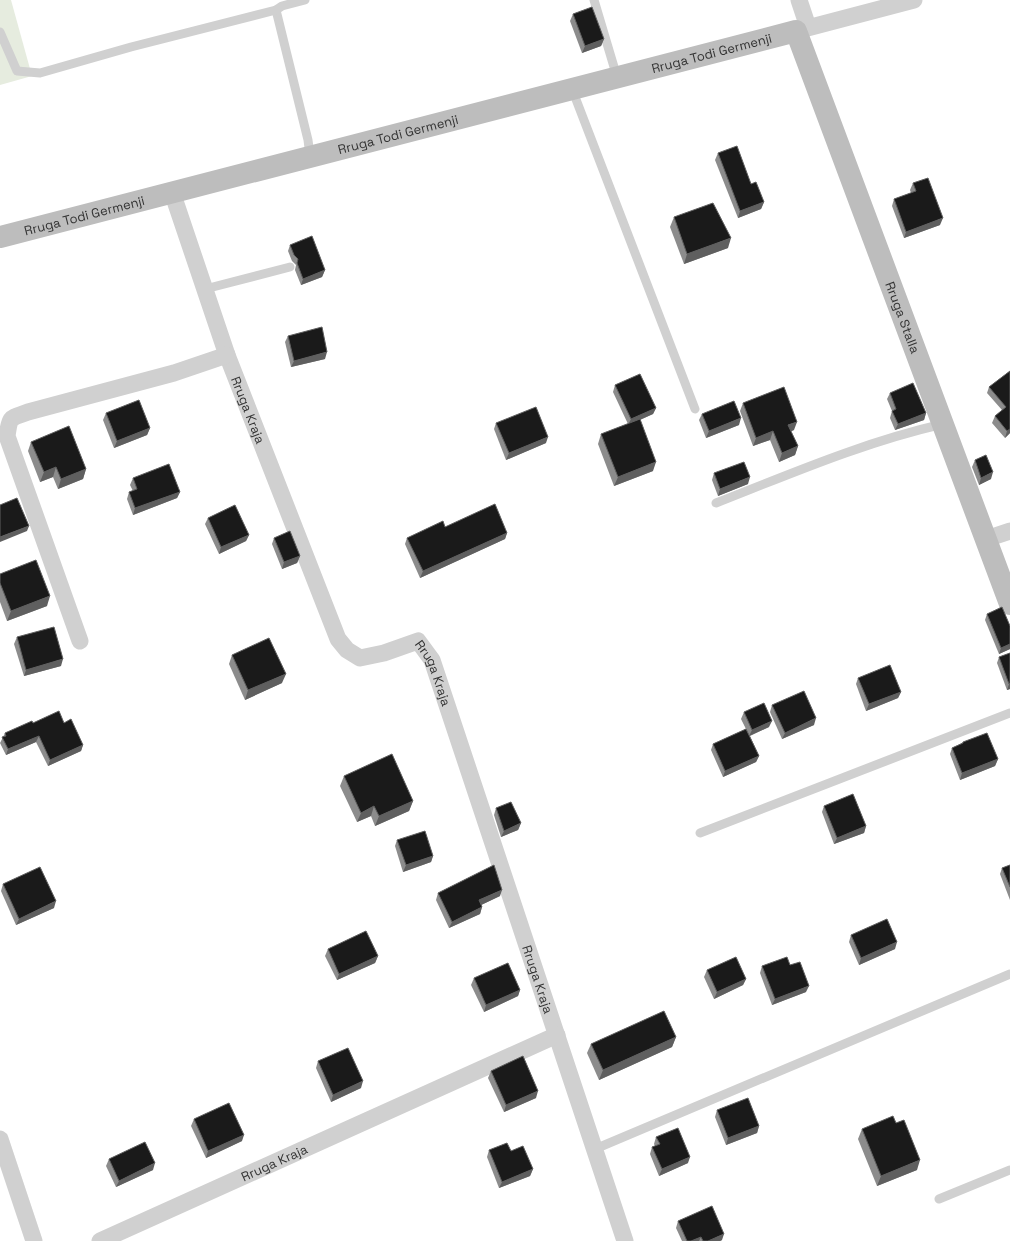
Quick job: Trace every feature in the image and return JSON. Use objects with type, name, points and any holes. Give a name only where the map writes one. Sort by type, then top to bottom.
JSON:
[{"type":"street","points":[[799,0],[802,29],[914,0]]},
{"type":"street","name":"Rruga Todi Germenji","points":[[0,237],[802,29]]},
{"type":"street","name":"Rruga Stalla","points":[[802,29],[1010,604]]},
{"type":"street","name":"Rruga Kraja","points":[[172,192],[227,355],[338,639],[347,650],[360,658],[384,653],[418,640],[432,660],[625,1241]]},
{"type":"street","points":[[80,641],[7,436],[9,421],[12,418],[28,412],[174,372],[227,355]]},
{"type":"street","points":[[986,539],[1010,531]]},
{"type":"street","name":"Rruga Kraja","points":[[100,1241],[557,1035]]},
{"type":"street","points":[[0,1140],[34,1241]]},
{"type":"lane","points":[[0,32],[17,71],[40,73],[276,10],[282,6],[305,0]]},
{"type":"lane","points":[[594,0],[617,77]]},
{"type":"lane","points":[[276,10],[308,140],[310,156]]},
{"type":"lane","points":[[572,89],[695,409]]},
{"type":"lane","points":[[205,289],[290,267]]},
{"type":"lane","points":[[716,503],[838,455],[906,433],[944,424]]},
{"type":"lane","points":[[700,833],[1010,713]]},
{"type":"lane","points":[[595,1149],[1010,974]]},
{"type":"lane","points":[[939,1199],[1010,1170]]},
{"type":"shaded area","points":[[0,0],[11,0],[32,76],[0,85]]},
{"type":"building","points":[[592,7],[604,39],[585,46],[573,14]]},
{"type":"building","points":[[737,146],[751,184],[756,182],[764,202],[740,211],[718,153]]},
{"type":"building","points":[[928,178],[943,218],[906,232],[894,199],[916,191],[913,183]]},
{"type":"building","points":[[713,203],[731,238],[687,254],[674,217]]},
{"type":"building","points":[[312,236],[325,270],[303,279],[297,263],[298,259],[294,255],[290,245]]},
{"type":"building","points":[[322,327],[327,352],[294,361],[288,336]]},
{"type":"building","points":[[1010,371],[1010,429],[1007,431],[995,416],[1006,407],[989,387]]},
{"type":"building","points":[[640,374],[656,408],[631,419],[615,385]]},
{"type":"building","points":[[913,383],[926,413],[898,424],[892,411],[896,409],[890,393]]},
{"type":"building","points":[[784,387],[797,422],[788,425],[798,446],[782,453],[773,431],[756,438],[743,403]]},
{"type":"building","points":[[139,400],[150,428],[117,441],[106,413]]},
{"type":"building","points":[[734,401],[741,418],[709,431],[702,414]]},
{"type":"building","points":[[536,407],[548,437],[509,453],[496,423]]},
{"type":"building","points":[[640,419],[656,462],[618,477],[601,434]]},
{"type":"building","points":[[69,426],[86,469],[61,479],[56,467],[44,472],[31,442]]},
{"type":"building","points":[[986,455],[993,472],[981,478],[975,460]]},
{"type":"building","points":[[744,462],[750,477],[720,489],[714,473]]},
{"type":"building","points":[[169,464],[180,492],[135,508],[129,492],[137,489],[133,478]]},
{"type":"building","points":[[17,498],[29,526],[0,537],[0,505]]},
{"type":"building","points":[[495,504],[507,533],[423,571],[407,538],[443,521],[445,527]]},
{"type":"building","points":[[235,505],[249,535],[221,547],[208,518]]},
{"type":"building","points":[[290,531],[300,556],[284,562],[274,538]]},
{"type":"building","points":[[36,560],[50,596],[11,611],[0,583],[0,574]]},
{"type":"building","points":[[1002,607],[1010,626],[1010,644],[1001,648],[987,614]]},
{"type":"building","points":[[54,627],[63,659],[26,670],[17,637]]},
{"type":"building","points":[[269,638],[286,674],[248,690],[232,655]]},
{"type":"building","points":[[1010,653],[1010,683],[1009,684],[999,657]]},
{"type":"building","points":[[890,665],[901,692],[869,704],[858,678]]},
{"type":"building","points":[[804,691],[816,718],[785,733],[772,705]]},
{"type":"building","points":[[764,703],[772,721],[752,730],[744,712]]},
{"type":"building","points":[[59,711],[64,723],[71,719],[83,745],[50,760],[39,736],[8,749],[2,737],[6,736],[5,733],[32,721],[33,723]]},
{"type":"building","points":[[746,729],[759,756],[725,771],[713,744]]},
{"type":"building","points":[[987,733],[998,759],[962,773],[952,748]]},
{"type":"building","points":[[392,754],[413,801],[379,816],[374,806],[361,813],[344,776]]},
{"type":"building","points":[[853,794],[866,826],[837,838],[824,806]]},
{"type":"building","points":[[511,802],[521,823],[504,831],[496,808]]},
{"type":"building","points":[[425,831],[433,856],[406,865],[397,840]]},
{"type":"building","points":[[494,865],[502,890],[479,900],[482,907],[452,922],[438,893]]},
{"type":"building","points":[[1010,865],[1010,887],[1002,868]]},
{"type":"building","points":[[40,867],[56,901],[19,919],[3,884]]},
{"type":"building","points":[[887,919],[897,942],[861,958],[851,935]]},
{"type":"building","points":[[366,931],[378,956],[339,974],[328,949]]},
{"type":"building","points":[[736,957],[746,979],[717,992],[707,970]]},
{"type":"building","points":[[787,957],[790,965],[800,962],[809,986],[775,999],[762,966]]},
{"type":"building","points":[[508,963],[520,990],[486,1005],[474,978]]},
{"type":"building","points":[[664,1011],[676,1037],[603,1070],[591,1044]]},
{"type":"building","points":[[348,1048],[363,1081],[333,1095],[318,1061]]},
{"type":"building","points":[[523,1056],[538,1091],[506,1105],[491,1071]]},
{"type":"building","points":[[748,1098],[759,1126],[728,1138],[717,1110]]},
{"type":"building","points":[[229,1103],[244,1135],[208,1151],[194,1119]]},
{"type":"building","points":[[893,1116],[896,1123],[904,1120],[920,1160],[881,1176],[862,1129]]},
{"type":"building","points":[[678,1128],[690,1157],[662,1169],[652,1147],[660,1144],[656,1137]]},
{"type":"building","points":[[145,1142],[155,1163],[119,1181],[109,1159]]},
{"type":"building","points":[[507,1143],[511,1151],[523,1146],[533,1169],[502,1182],[489,1150]]},
{"type":"building","points":[[712,1206],[724,1234],[708,1241],[703,1241],[701,1237],[687,1241],[678,1221]]}]
